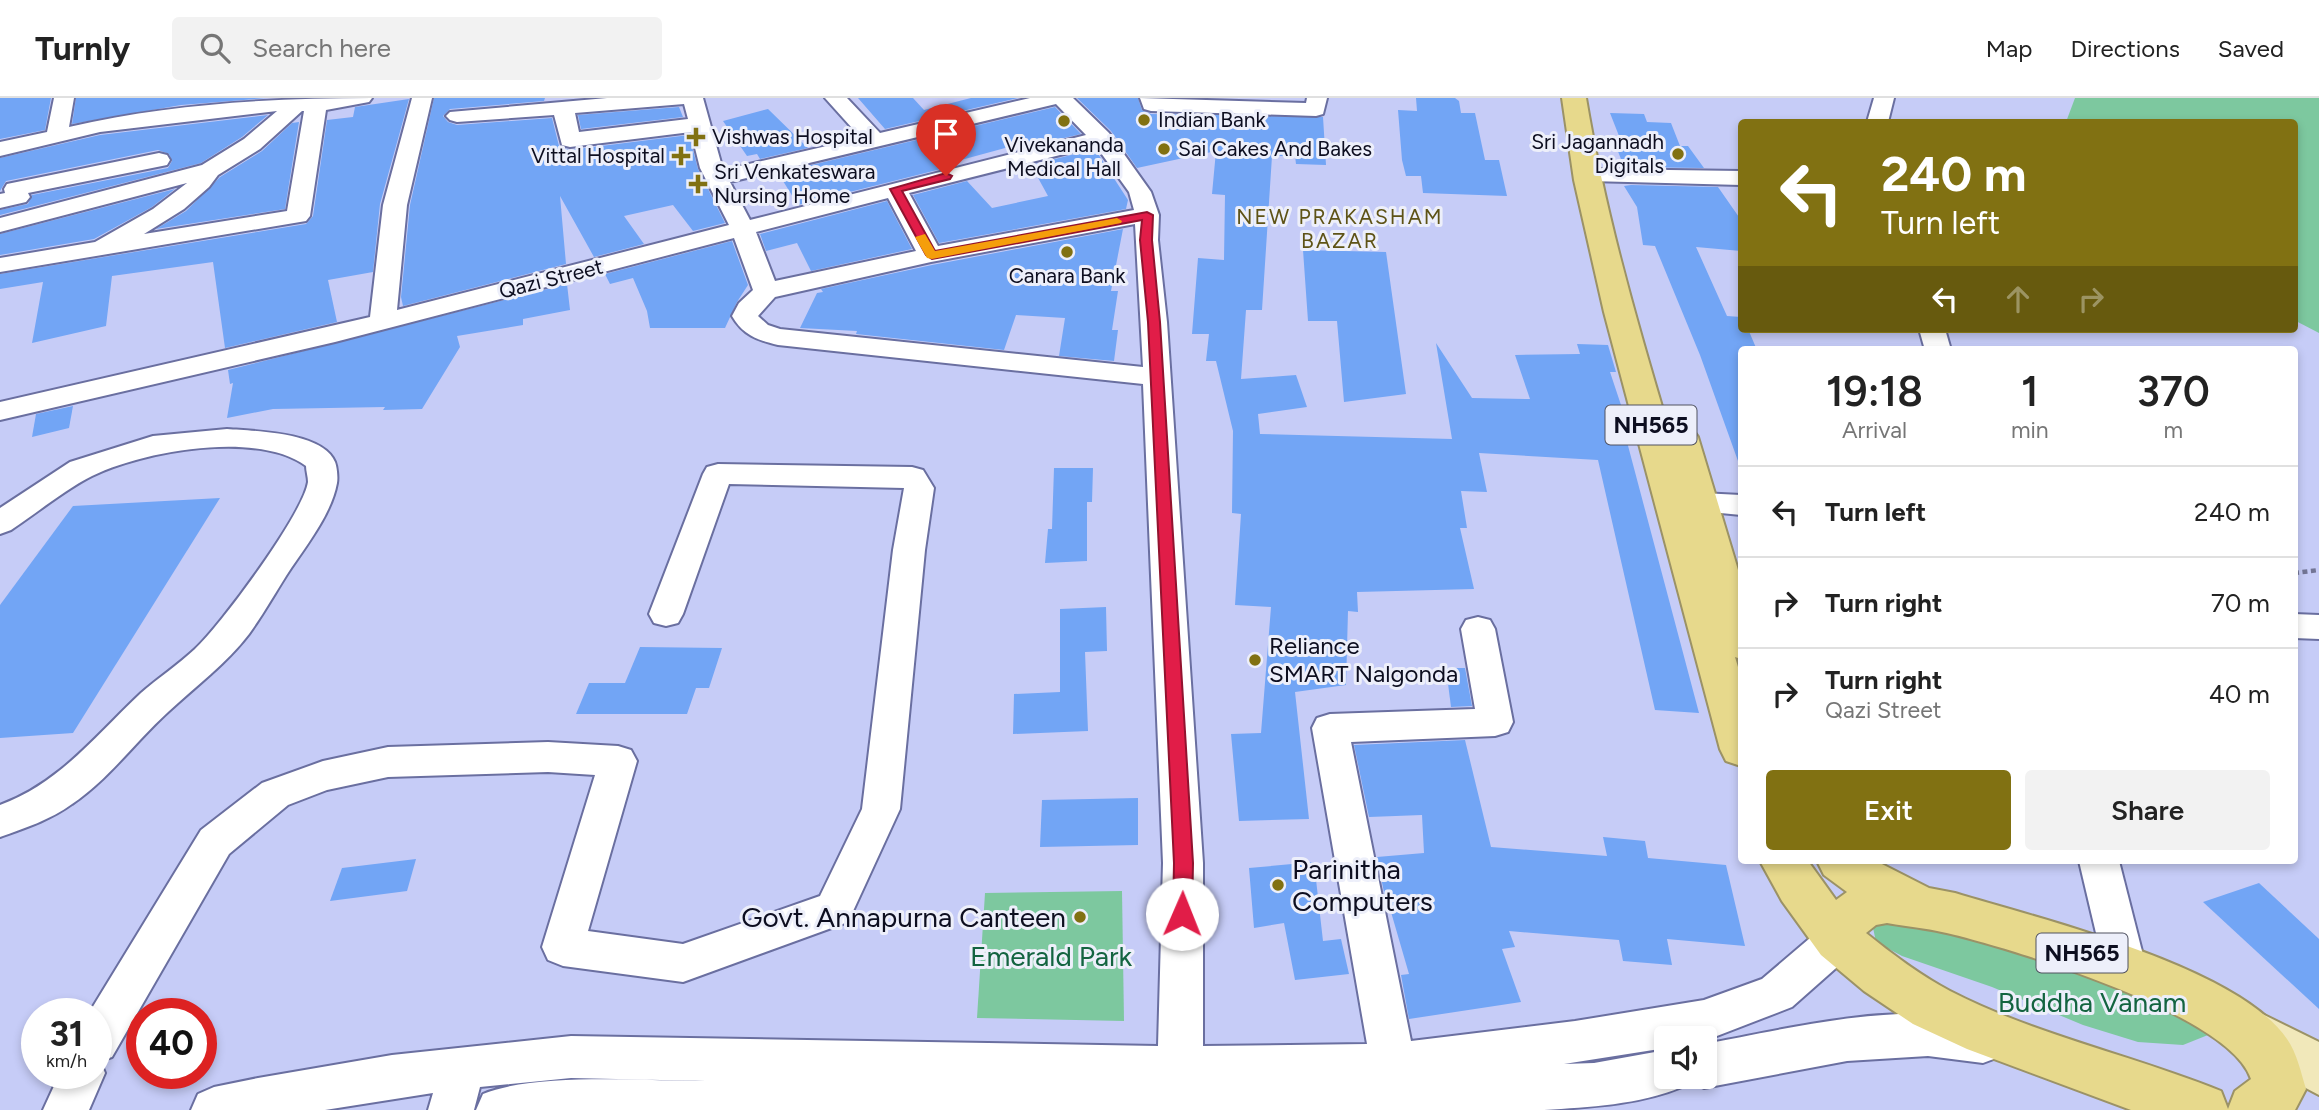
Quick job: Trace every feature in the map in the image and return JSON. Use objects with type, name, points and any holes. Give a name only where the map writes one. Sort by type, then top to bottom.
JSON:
[{"type":"highway","name":"NH565","points":[[1574,98],[1587,180],[1619,312],[1738,738]]},
{"type":"highway","name":"NH565","points":[[1590,98],[1598,176],[1701,503],[1738,633]]},
{"type":"highway","points":[[1785,864],[1798,887],[1838,940],[1881,975],[1931,1006],[1985,1032],[2041,1051],[2147,1100],[2202,1110]]},
{"type":"highway","name":"NH565","points":[[1844,864],[1874,885],[1915,905]]},
{"type":"highway","name":"NH565","points":[[1838,940],[1846,921],[1863,907],[1887,902],[1955,914],[2125,967],[2199,1000],[2239,1026],[2269,1057],[2280,1089],[2254,1110]]},
{"type":"main road","points":[[2239,1026],[2319,1070]]},
{"type":"street","points":[[57,134],[64,98]]},
{"type":"street","points":[[0,181],[21,176],[10,146],[57,134],[104,116],[271,101],[306,105],[362,98]]},
{"type":"street","points":[[383,321],[395,205],[422,98]]},
{"type":"street","points":[[457,116],[687,98]]},
{"type":"street","points":[[694,98],[711,168],[742,227],[766,291]]},
{"type":"street","points":[[835,98],[875,141]]},
{"type":"street","points":[[716,177],[1059,98],[1101,138],[1140,192],[1147,215],[1146,240],[1157,377],[1184,863],[1180,1088]]},
{"type":"street","points":[[1150,98],[1151,105],[1232,103],[1316,110],[1317,98]]},
{"type":"street","points":[[1879,119],[1884,98]]},
{"type":"street","points":[[0,225],[210,170],[306,105]]},
{"type":"street","points":[[0,265],[298,216],[306,105]]},
{"type":"street","points":[[142,188],[159,160],[204,106]]},
{"type":"street","points":[[563,108],[570,140],[700,124]]},
{"type":"street","name":"Qazi Street","points":[[0,411],[383,321],[614,263],[742,227],[1101,138]]},
{"type":"street","points":[[0,201],[18,197],[15,189],[159,160]]},
{"type":"street","points":[[102,248],[184,198],[201,185],[210,170]]},
{"type":"street","points":[[1598,176],[1738,178]]},
{"type":"street","points":[[895,189],[932,255]]},
{"type":"street","points":[[1147,215],[932,255],[766,291],[748,309],[745,316],[749,324],[760,332],[778,337],[1157,377]]},
{"type":"street","points":[[0,523],[81,469],[153,445],[227,438],[275,442],[301,448],[320,462],[323,481],[312,510],[237,625],[207,658],[154,703],[83,775],[30,810],[0,821]]},
{"type":"street","points":[[112,1015],[215,842],[275,794],[323,776],[388,762],[548,757],[618,761],[563,947],[682,963],[834,909],[881,808],[909,550],[919,488],[912,477],[718,474],[666,614]]},
{"type":"street","points":[[1701,503],[1738,505]]},
{"type":"street","points":[[2298,626],[2319,627]]},
{"type":"street","points":[[1393,1065],[1330,728],[1494,722],[1478,629]]},
{"type":"street","points":[[2100,864],[2125,967]]},
{"type":"street","points":[[214,1110],[315,1087],[463,1067],[571,1057],[1180,1088],[1575,1042],[1704,1021],[1777,993],[1838,940]]},
{"type":"street","points":[[1717,1064],[1847,1040],[1928,1035],[2041,1051]]},
{"type":"street","points":[[451,1110],[463,1067]]},
{"type":"street","points":[[499,1110],[560,1104],[881,1103],[1180,1088],[1594,1085],[1654,1074]]},
{"type":"street","points":[[66,1110],[75,1089]]},
{"type":"path","points":[[2298,573],[2319,570]]},
{"type":"green space","points":[[2075,98],[2319,98],[2319,333],[2298,322],[2298,119],[2067,119]]},
{"type":"green space","name":"Emerald Park","points":[[1122,891],[1124,1021],[977,1018],[985,893]]},
{"type":"green space","name":"Buddha Vanam","points":[[1894,914],[2134,990],[2213,1033],[2183,1045],[2138,1042],[2083,1025],[1992,987],[1902,956],[1876,942],[1872,923]]},
{"type":"building","points":[[0,98],[51,98],[45,130],[0,139]]},
{"type":"building","points":[[76,98],[267,98],[181,105],[72,124]]},
{"type":"building","points":[[434,98],[545,98],[544,101],[450,109],[443,116],[448,122],[457,125],[552,118],[559,146],[569,150],[689,135],[698,169],[725,223],[693,231],[673,205],[624,216],[644,244],[594,257],[560,196],[566,264],[403,306],[401,297],[410,205]]},
{"type":"building","points":[[858,98],[913,98],[924,110],[971,98],[1018,98],[885,129]]},
{"type":"building","points":[[1077,98],[1138,98],[1142,110],[1151,114],[1323,117],[1326,165],[1296,164],[1295,156],[1272,156],[1262,310],[1246,310],[1241,379],[1296,375],[1307,407],[1258,414],[1260,434],[1452,439],[1436,343],[1472,398],[1530,399],[1515,355],[1580,354],[1577,344],[1608,345],[1616,372],[1610,372],[1622,408],[1618,408],[1699,713],[1655,710],[1598,460],[1479,453],[1487,492],[1461,491],[1467,528],[1460,528],[1474,589],[1357,592],[1358,612],[1348,611],[1346,685],[1295,692],[1309,819],[1239,821],[1231,734],[1261,733],[1271,607],[1235,605],[1241,514],[1232,513],[1233,431],[1216,361],[1206,361],[1209,334],[1192,334],[1198,258],[1224,260],[1225,195],[1212,194],[1216,151],[1137,168],[1111,131]]},
{"type":"building","points":[[1416,98],[1455,98],[1459,101],[1461,113],[1475,113],[1485,160],[1499,160],[1507,196],[1423,193],[1421,176],[1406,176],[1398,110],[1417,111]]},
{"type":"building","points":[[409,99],[380,204],[373,272],[328,280],[337,322],[225,348],[213,262],[112,276],[106,326],[32,343],[43,282],[0,289],[0,274],[306,224],[313,216],[327,120],[353,117],[355,107]]},
{"type":"building","points":[[679,107],[683,117],[581,129],[578,115]]},
{"type":"building","points":[[1055,107],[1081,134],[1022,148],[1020,144],[950,163],[953,166],[798,205],[778,173]]},
{"type":"building","points":[[768,109],[808,148],[760,159],[757,154],[747,156],[723,121]]},
{"type":"building","points":[[1610,113],[1644,114],[1647,122],[1671,123],[1680,146],[1688,146],[1704,168],[1624,167],[1614,141],[1621,141]]},
{"type":"building","points":[[268,115],[242,137],[201,163],[0,215],[0,210],[28,204],[32,195],[168,168],[172,161],[169,154],[158,150],[6,181],[0,191],[0,158],[100,135]]},
{"type":"building","points":[[299,122],[285,209],[156,229],[186,211],[220,177],[262,151],[292,123]]},
{"type":"building","points":[[1095,149],[1128,200],[1126,209],[939,243],[913,195],[967,181],[992,208],[1048,196],[1031,165]]},
{"type":"building","points":[[1624,186],[1718,187],[1738,216],[1738,251],[1696,247],[1727,316],[1738,317],[1738,333],[1750,333],[1755,346],[1738,346],[1738,461],[1700,355],[1655,246],[1643,245],[1637,207]]},
{"type":"building","points":[[175,189],[152,207],[94,239],[0,255],[0,234]]},
{"type":"building","points":[[887,201],[912,249],[811,271],[797,243],[766,251],[760,234]]},
{"type":"building","points":[[1123,229],[1111,291],[1118,291],[1112,330],[1118,330],[1114,361],[1059,356],[1065,318],[1016,315],[1004,350],[856,334],[857,331],[800,328],[817,293],[823,292],[821,289]]},
{"type":"building","points":[[732,241],[748,285],[725,328],[650,328],[647,311],[633,278],[610,284],[605,274]]},
{"type":"building","points":[[1303,250],[1386,252],[1406,394],[1344,402],[1337,321],[1308,321]]},
{"type":"building","points":[[567,284],[570,310],[523,319],[523,325],[457,336],[460,347],[422,409],[273,409],[227,418],[233,383],[230,384],[228,370]]},
{"type":"building","points":[[73,406],[69,428],[32,437],[36,414]]},
{"type":"building","points":[[1054,468],[1093,468],[1092,502],[1087,502],[1087,561],[1045,563],[1048,529],[1052,529]]},
{"type":"building","points":[[220,498],[73,733],[0,738],[0,605],[73,506]]},
{"type":"building","points":[[1106,607],[1107,651],[1085,652],[1088,731],[1013,734],[1014,694],[1060,692],[1060,609]]},
{"type":"building","points":[[640,647],[722,648],[709,688],[696,688],[687,714],[576,714],[589,683],[625,683]]},
{"type":"building","points":[[1446,668],[1465,668],[1472,706],[1451,707]]},
{"type":"building","points":[[1465,740],[1491,847],[1607,856],[1603,837],[1645,841],[1648,858],[1726,865],[1745,946],[1667,939],[1672,965],[1623,961],[1619,940],[1509,931],[1515,947],[1502,949],[1521,1002],[1409,1019],[1401,975],[1409,974],[1391,912],[1388,913],[1377,857],[1424,853],[1422,815],[1369,817],[1354,745]]},
{"type":"building","points":[[1138,798],[1138,845],[1040,847],[1042,800]]},
{"type":"building","points":[[416,859],[407,891],[330,901],[342,868]]},
{"type":"building","points":[[1314,862],[1323,941],[1341,939],[1349,974],[1295,980],[1284,923],[1254,928],[1249,868]]},
{"type":"building","points":[[2259,883],[2319,939],[2319,1009],[2203,902]]},
{"type":"slow traffic","points":[[921,237],[932,255],[1117,221]]},
{"type":"place","name":"Indian Bank","points":[[1144,120]]},
{"type":"place","name":"Vivekananda Medical Hall","points":[[1064,121]]},
{"type":"place","name":"Vishwas Hospital","points":[[696,137]]},
{"type":"place","name":"Sai Cakes And Bakes","points":[[1164,149]]},
{"type":"place","name":"Sri Jagannadh Digitals","points":[[1678,154]]},
{"type":"place","name":"Vittal Hospital","points":[[681,156]]},
{"type":"place","name":"Sri Venkateswara Nursing Home","points":[[698,184]]},
{"type":"place","name":"Canara Bank","points":[[1067,252]]},
{"type":"place","name":"Reliance SMART Nalgonda","points":[[1255,660]]},
{"type":"place","name":"Parinitha Computers","points":[[1278,885]]},
{"type":"place","name":"Govt. Annapurna Canteen","points":[[1080,917]]},
{"type":"district","name":"NEW PRAKASHAM BAZAR","points":[[1340,229]]},
{"type":"route","points":[[946,176],[895,189],[932,255],[1147,215],[1146,240],[1154,322],[1184,863],[1182,914]]}]
